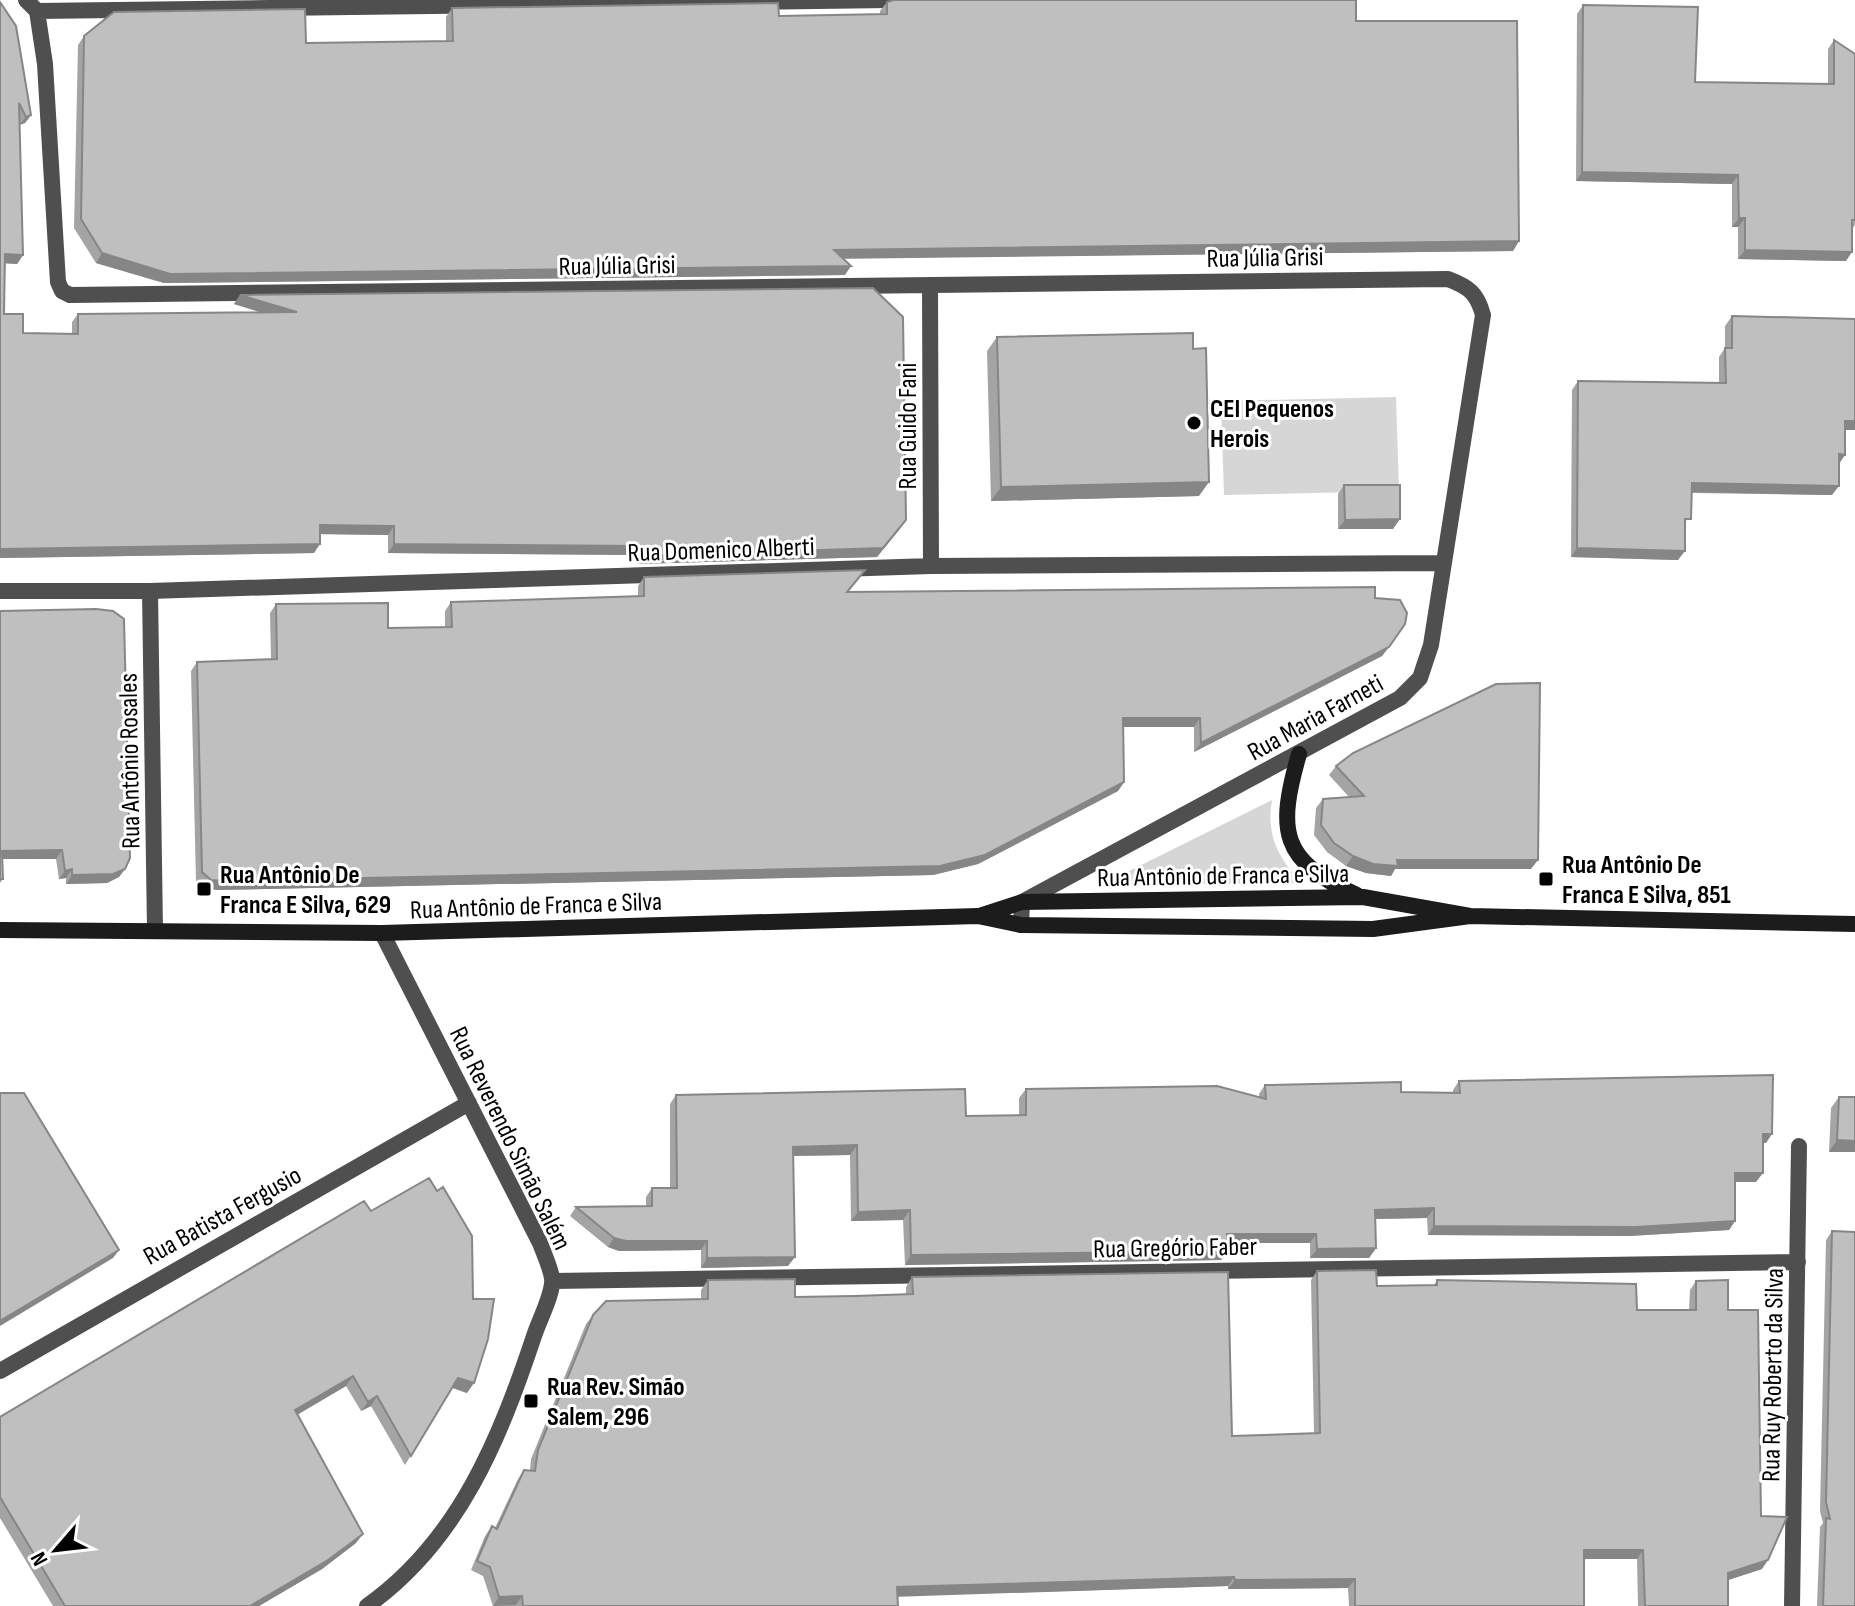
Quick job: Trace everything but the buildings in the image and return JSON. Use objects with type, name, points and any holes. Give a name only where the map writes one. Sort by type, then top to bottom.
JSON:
[{"type":"main road","points":[[1299,754],[1289,790],[1285,829],[1298,854],[1321,878],[1363,897]]},
{"type":"main road","name":"Rua Antônio de Franca e Silva","points":[[978,916],[1022,902],[1363,897],[1470,916]]},
{"type":"main road","name":"Rua Antônio de Franca e Silva","points":[[0,930],[382,933],[978,916],[1021,925],[1373,929],[1470,916],[1855,924]]},
{"type":"street","points":[[32,5],[890,0]]},
{"type":"street","name":"Rua Júlia Grisi","points":[[32,5],[45,64],[58,282],[62,291],[70,295],[1448,279],[1469,287]]},
{"type":"street","name":"Rua Guido Fani","points":[[930,285],[931,566]]},
{"type":"street","name":"Rua Maria Farneti","points":[[1022,902],[1400,698],[1420,678],[1431,645],[1483,315],[1479,297],[1469,287]]},
{"type":"street","name":"Rua Domenico Alberti","points":[[0,591],[150,591],[931,566],[1444,563]]},
{"type":"street","name":"Rua Antônio Rosales","points":[[150,591],[155,930]]},
{"type":"street","points":[[1021,925],[1022,902]]},
{"type":"street","name":"Rua Reverendo Simão Salém","points":[[367,1606],[404,1575],[440,1537],[473,1486],[508,1414],[553,1281],[540,1243],[382,933]]},
{"type":"street","name":"Rua Batista Fergusio","points":[[0,1371],[469,1103]]},
{"type":"street","name":"Rua Ruy Roberto da Silva","points":[[1792,1606],[1799,1146]]},
{"type":"street","name":"Rua Gregório Faber","points":[[553,1281],[1798,1262]]},
{"type":"shaded area","points":[[1396,397],[1399,491],[1224,495],[1221,401]]},
{"type":"shaded area","points":[[1272,800],[1271,824],[1276,846],[1303,883],[1101,885]]},
{"type":"place","name":"CEI Pequenos Herois","points":[[1194,423]]},
{"type":"place","name":"Rua Antônio De Franca E Silva, 851","points":[[1546,879]]},
{"type":"place","name":"Rua Antônio De Franca E Silva, 629","points":[[204,889]]},
{"type":"place","name":"Rua Rev. Simão Salem, 296","points":[[531,1401]]}]
